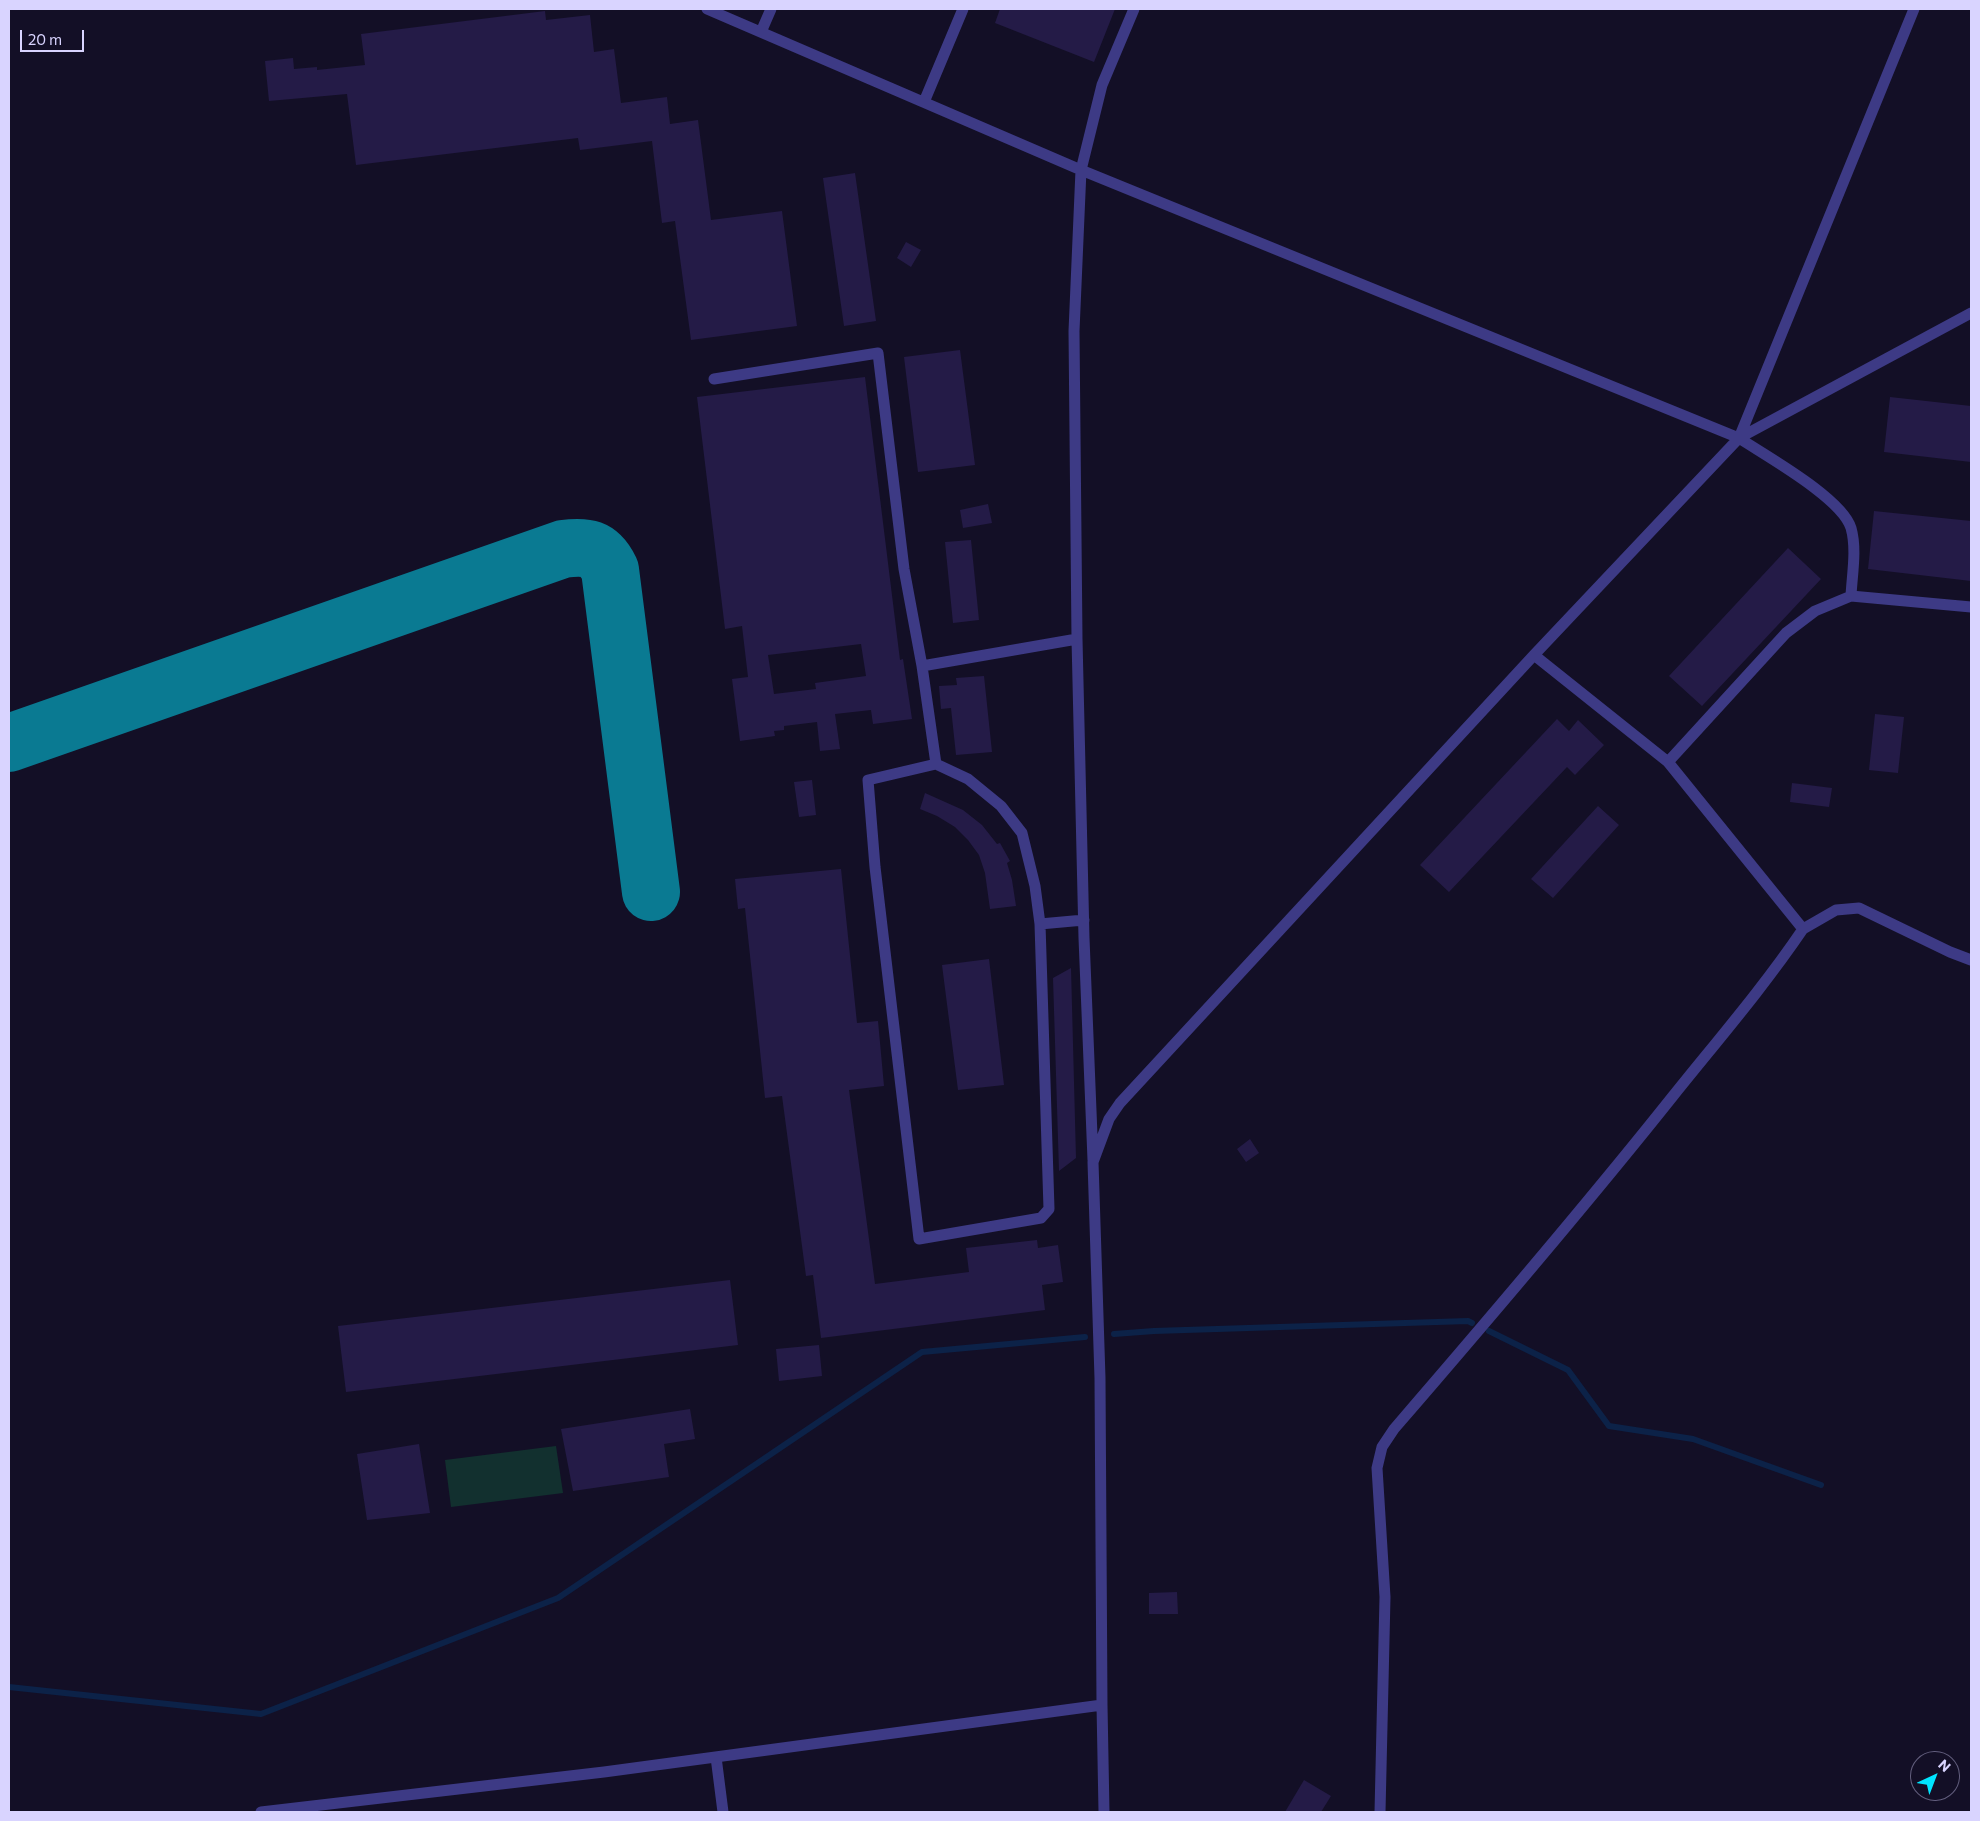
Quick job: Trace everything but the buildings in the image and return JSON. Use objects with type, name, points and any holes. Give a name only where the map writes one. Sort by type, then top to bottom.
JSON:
[{"type":"lane","points":[[707,9],[1081,170],[1739,438],[1825,495],[1846,518],[1854,544],[1851,596]]},
{"type":"lane","points":[[761,32],[771,9]]},
{"type":"lane","points":[[924,102],[964,9]]},
{"type":"lane","points":[[1104,1812],[1100,1378],[1084,920],[1074,331],[1081,170],[1102,85],[1134,9]]},
{"type":"lane","points":[[1739,438],[1914,9]]},
{"type":"lane","points":[[1093,1162],[1109,1119],[1120,1103],[1534,655],[1739,438],[1971,313]]},
{"type":"lane","points":[[714,379],[878,353],[904,568],[922,666],[936,764]]},
{"type":"lane","points":[[1668,762],[1786,633],[1815,611],[1851,596],[1971,607]]},
{"type":"lane","points":[[922,666],[1078,639]]},
{"type":"lane","points":[[1534,655],[1668,762],[1803,930]]},
{"type":"lane","points":[[936,764],[968,779],[1002,806],[1022,833],[1036,886],[1040,924],[1049,1209],[1041,1218],[919,1239],[875,867],[868,780],[936,764]]},
{"type":"lane","points":[[1380,1812],[1385,1597],[1377,1468],[1382,1447],[1394,1429],[1469,1343],[1666,1105],[1780,964],[1803,930],[1836,910],[1859,908],[1950,952],[1971,960]]},
{"type":"lane","points":[[1040,924],[1084,920]]},
{"type":"lane","points":[[261,1812],[716,1757],[1102,1705]]},
{"type":"lane","points":[[716,1757],[724,1812]]},
{"type":"green space","points":[[556,1446],[563,1493],[451,1507],[445,1460]]},
{"type":"waterway","points":[[1114,1334],[1154,1331],[1468,1321],[1472,1323]]},
{"type":"waterway","points":[[1489,1331],[1568,1370],[1609,1426],[1693,1439],[1821,1485]]},
{"type":"waterway","points":[[9,1687],[261,1714],[558,1598],[922,1352],[1085,1337]]},
{"type":"taxiway","points":[[9,743],[563,549],[585,548],[596,552],[606,562],[610,570],[651,892]]}]
